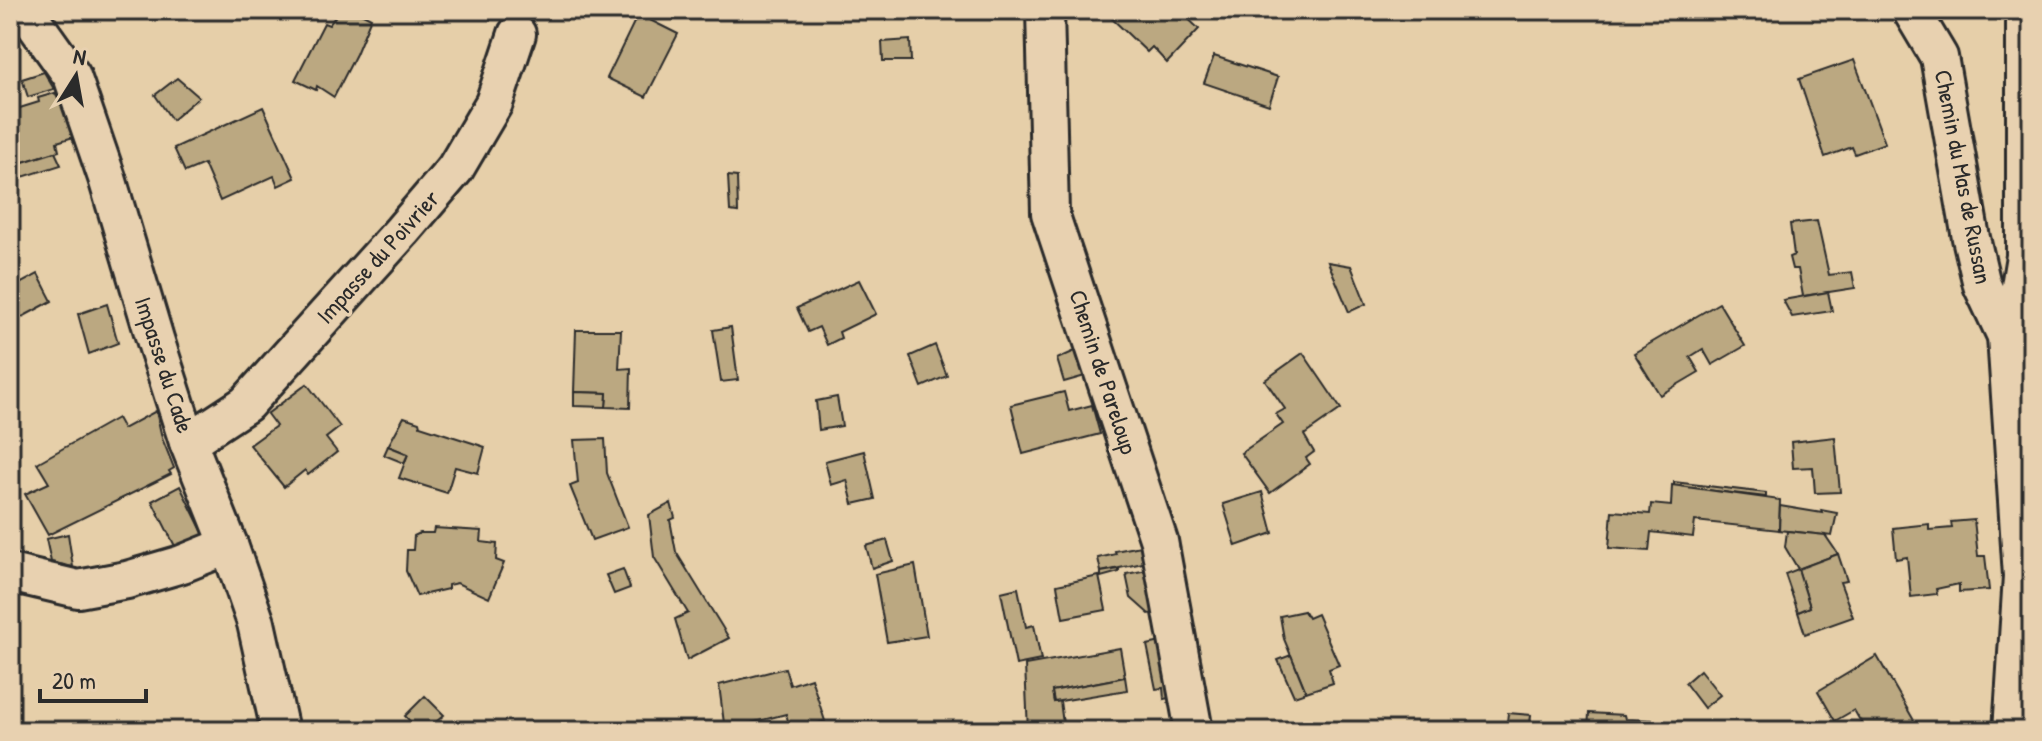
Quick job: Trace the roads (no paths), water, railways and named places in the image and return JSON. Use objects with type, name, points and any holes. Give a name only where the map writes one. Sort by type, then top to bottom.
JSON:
[{"type":"street","name":"Impasse du Cade","points":[[25,10],[72,76],[107,178],[188,442],[256,623],[280,731]]},
{"type":"street","name":"Chemin de Pareloup","points":[[1045,10],[1050,213],[1159,541],[1194,731]]},
{"type":"street","name":"Chemin du Mas de Russan","points":[[1911,10],[1939,57],[1982,285],[2006,336],[2022,576],[2012,731]]},
{"type":"street","points":[[2006,336],[2018,299],[2025,256],[2025,10]]},
{"type":"street","name":"Impasse du Poivrier","points":[[188,442],[246,404],[455,169],[494,103],[517,34]]},
{"type":"street","points":[[10,573],[78,589],[127,580],[182,564],[229,545]]}]
